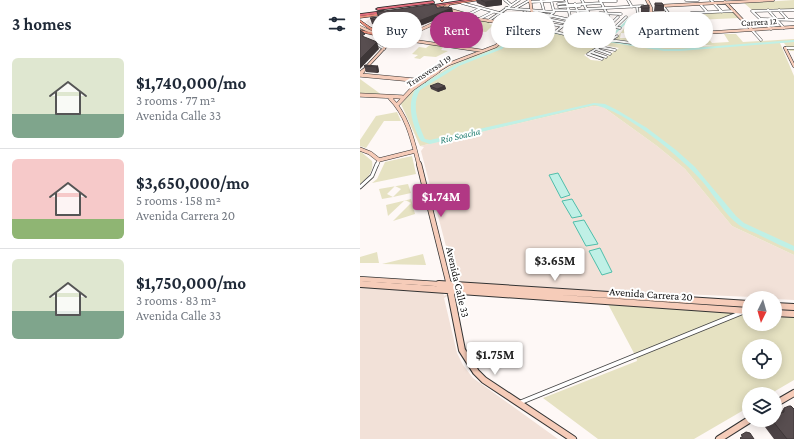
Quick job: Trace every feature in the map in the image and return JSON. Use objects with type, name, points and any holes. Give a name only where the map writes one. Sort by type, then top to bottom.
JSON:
[{"type":"highway","points":[[360,11],[447,0]]},
{"type":"highway","points":[[360,16],[471,0]]},
{"type":"main road","points":[[422,8],[480,0]]},
{"type":"main road","points":[[647,0],[651,6],[652,12]]},
{"type":"main road","points":[[698,0],[700,4]]},
{"type":"main road","points":[[651,6],[700,4],[724,1],[773,0]]},
{"type":"main road","points":[[530,1],[533,11]]},
{"type":"main road","points":[[724,1],[752,30]]},
{"type":"main road","points":[[448,5],[444,8],[458,12]]},
{"type":"main road","points":[[360,16],[372,15]]},
{"type":"main road","points":[[368,16],[360,21],[372,29]]},
{"type":"main road","points":[[483,20],[491,21]]},
{"type":"main road","points":[[360,26],[372,30]]},
{"type":"main road","points":[[360,26],[372,32]]},
{"type":"main road","name":"Carrera 12","points":[[713,32],[794,27]]},
{"type":"main road","points":[[360,31],[372,34]]},
{"type":"main road","points":[[422,42],[485,51]]},
{"type":"main road","points":[[360,74],[373,63],[384,48]]},
{"type":"main road","name":"Transversal 19","points":[[397,105],[404,97],[424,81],[449,64],[492,48]]},
{"type":"main road","points":[[786,49],[794,66]]},
{"type":"main road","points":[[360,74],[424,81]]},
{"type":"main road","points":[[360,95],[390,98],[404,97]]},
{"type":"main road","name":"Avenida Calle 33","points":[[390,98],[397,105],[409,128],[449,286],[464,356],[484,380],[573,439]]},
{"type":"main road","points":[[360,149],[370,153],[379,160],[415,151]]},
{"type":"main road","name":"Avenida Carrera 20","points":[[360,279],[742,310]]},
{"type":"main road","name":"Avenida Carrera 20","points":[[360,284],[449,286],[742,304]]},
{"type":"main road","points":[[782,306],[794,307]]},
{"type":"main road","points":[[782,313],[794,314]]},
{"type":"main road","points":[[782,400],[794,393]]},
{"type":"main road","points":[[719,439],[742,424]]},
{"type":"street","points":[[505,0],[511,5]]},
{"type":"street","points":[[500,12],[519,0]]},
{"type":"street","points":[[551,0],[554,11]]},
{"type":"street","points":[[515,9],[530,1],[562,0]]},
{"type":"street","points":[[566,0],[569,11]]},
{"type":"street","points":[[582,0],[587,10]]},
{"type":"street","points":[[558,4],[592,4],[600,1],[616,0],[620,7]]},
{"type":"street","points":[[628,0],[632,7]]},
{"type":"street","points":[[686,0],[698,0]]},
{"type":"street","points":[[711,0],[722,12]]},
{"type":"street","points":[[542,1],[544,11]]},
{"type":"street","points":[[600,1],[606,12]]},
{"type":"street","points":[[462,3],[494,12]]},
{"type":"street","points":[[592,4],[594,9]]},
{"type":"street","points":[[700,4],[707,12]]},
{"type":"street","points":[[559,7],[568,5]]},
{"type":"street","points":[[575,5],[580,6]]},
{"type":"street","points":[[575,5],[578,11]]},
{"type":"street","points":[[610,6],[620,7]]},
{"type":"street","points":[[506,8],[533,11],[578,11],[604,8],[651,6]]},
{"type":"street","points":[[663,6],[668,12]]},
{"type":"street","points":[[637,7],[638,12]]},
{"type":"street","points":[[473,12],[481,8]]},
{"type":"street","points":[[768,10],[784,28]]},
{"type":"street","points":[[779,10],[788,20]]},
{"type":"street","points":[[771,29],[752,11],[794,10]]},
{"type":"street","points":[[713,12],[734,11]]},
{"type":"street","points":[[616,14],[621,14]]},
{"type":"street","points":[[616,28],[624,19]]},
{"type":"street","points":[[761,19],[794,20]]},
{"type":"street","points":[[555,24],[562,26]]},
{"type":"street","points":[[555,32],[562,26]]},
{"type":"street","points":[[752,30],[761,40]]},
{"type":"street","points":[[555,32],[563,34]]},
{"type":"street","points":[[360,34],[364,36]]},
{"type":"street","points":[[605,48],[615,50]]},
{"type":"street","points":[[602,59],[588,54],[596,49],[610,54]]},
{"type":"street","points":[[786,49],[794,49]]},
{"type":"street","points":[[592,52],[606,56]]},
{"type":"street","points":[[360,187],[375,170],[379,160]]},
{"type":"street","points":[[519,403],[742,313]]},
{"type":"shaded area","points":[[794,0],[794,9],[752,10],[744,3]]},
{"type":"shaded area","points":[[734,12],[740,18],[713,19],[713,13]]},
{"type":"shaded area","points":[[371,18],[369,21],[372,26],[365,22]]},
{"type":"shaded area","points":[[483,20],[491,22],[489,24],[491,24],[491,27],[486,32],[483,32]]},
{"type":"shaded area","points":[[430,21],[430,23],[422,26],[422,25]]},
{"type":"shaded area","points":[[624,28],[624,33],[621,33],[620,38],[624,38],[624,41],[616,40]]},
{"type":"shaded area","points":[[555,31],[563,32],[563,48],[596,48],[584,55],[591,60],[601,61],[619,48],[616,47],[616,41],[624,42],[624,48],[713,48],[713,43],[729,42],[724,34],[736,34],[743,42],[794,39],[794,51],[790,51],[784,43],[780,43],[794,76],[794,255],[732,226],[685,169],[657,146],[603,107],[593,106],[420,146],[401,104],[412,91],[452,65],[493,48],[555,48]]},
{"type":"shaded area","points":[[430,45],[430,48],[442,48],[441,50],[448,51],[436,57],[424,56],[420,59],[414,58],[418,55],[412,54],[418,48],[426,48]]},
{"type":"shaded area","points":[[360,79],[382,95],[360,93]]},
{"type":"shaded area","points":[[593,106],[603,107],[657,146],[685,169],[732,226],[794,255],[794,300],[782,299],[782,291],[742,291],[742,297],[465,285],[444,298],[457,353],[463,365],[473,378],[558,439],[360,439],[360,286],[443,292],[444,296],[457,288],[421,151],[424,147],[420,146]]},
{"type":"shaded area","points":[[397,112],[401,121],[384,121],[366,148],[360,146],[360,140],[376,116]]},
{"type":"shaded area","points":[[360,151],[372,161],[372,168],[370,174],[360,184]]},
{"type":"shaded area","points":[[412,156],[416,174],[372,183],[377,179],[385,162]]},
{"type":"shaded area","points":[[408,184],[411,193],[393,197],[401,189],[395,186]]},
{"type":"shaded area","points":[[395,186],[387,194],[393,197],[382,199],[379,189]]},
{"type":"shaded area","points":[[411,199],[415,214],[393,221],[411,203],[406,200]]},
{"type":"shaded area","points":[[404,201],[388,216],[386,205]]},
{"type":"shaded area","points":[[377,252],[379,263],[360,263],[360,257]]},
{"type":"shaded area","points":[[423,254],[426,265],[382,264]]},
{"type":"shaded area","points":[[608,304],[742,313],[742,331],[782,331],[782,315],[794,316],[794,380],[782,387],[742,387],[742,411],[694,439],[598,439],[543,398],[637,361]]},
{"type":"water","points":[[558,173],[570,195],[561,198],[549,175]]},
{"type":"water","points":[[572,199],[582,216],[572,218],[562,201]]},
{"type":"water","points":[[584,220],[598,244],[586,246],[573,222]]},
{"type":"water","points":[[600,248],[612,272],[602,275],[589,251]]},
{"type":"building","points":[[481,0],[498,0],[485,2]]},
{"type":"building","points":[[655,3],[662,3],[664,6],[655,5]]},
{"type":"building","points":[[435,4],[437,8],[452,8],[442,12],[430,12],[430,17],[422,20],[422,12],[377,12]]},
{"type":"building","points":[[649,5],[649,8],[641,8],[641,6]]},
{"type":"building","points":[[360,30],[365,34],[362,36],[372,40],[372,47],[360,59]]},
{"type":"building","points":[[365,65],[378,66],[364,66]]},
{"type":"building","points":[[438,83],[445,86],[437,89],[430,86]]},
{"type":"building","points":[[791,406],[794,409],[794,439],[787,439],[778,427],[782,427],[782,413],[784,412],[784,408]]},
{"type":"building","points":[[746,432],[750,433],[754,439],[741,439],[740,438],[743,436],[741,435]]},
{"type":"waterway","points":[[616,32],[624,24]]},
{"type":"waterway","name":"Río Soacha","points":[[563,34],[527,28],[512,37],[501,48],[458,65],[418,89],[415,94],[413,107],[418,128],[423,140],[430,142],[594,104],[603,105],[616,111],[645,129],[686,161],[704,180],[734,217],[742,224],[794,249]]},
{"type":"waterway","name":"Río Soacha","points":[[616,42],[664,50],[680,50],[794,41]]}]
